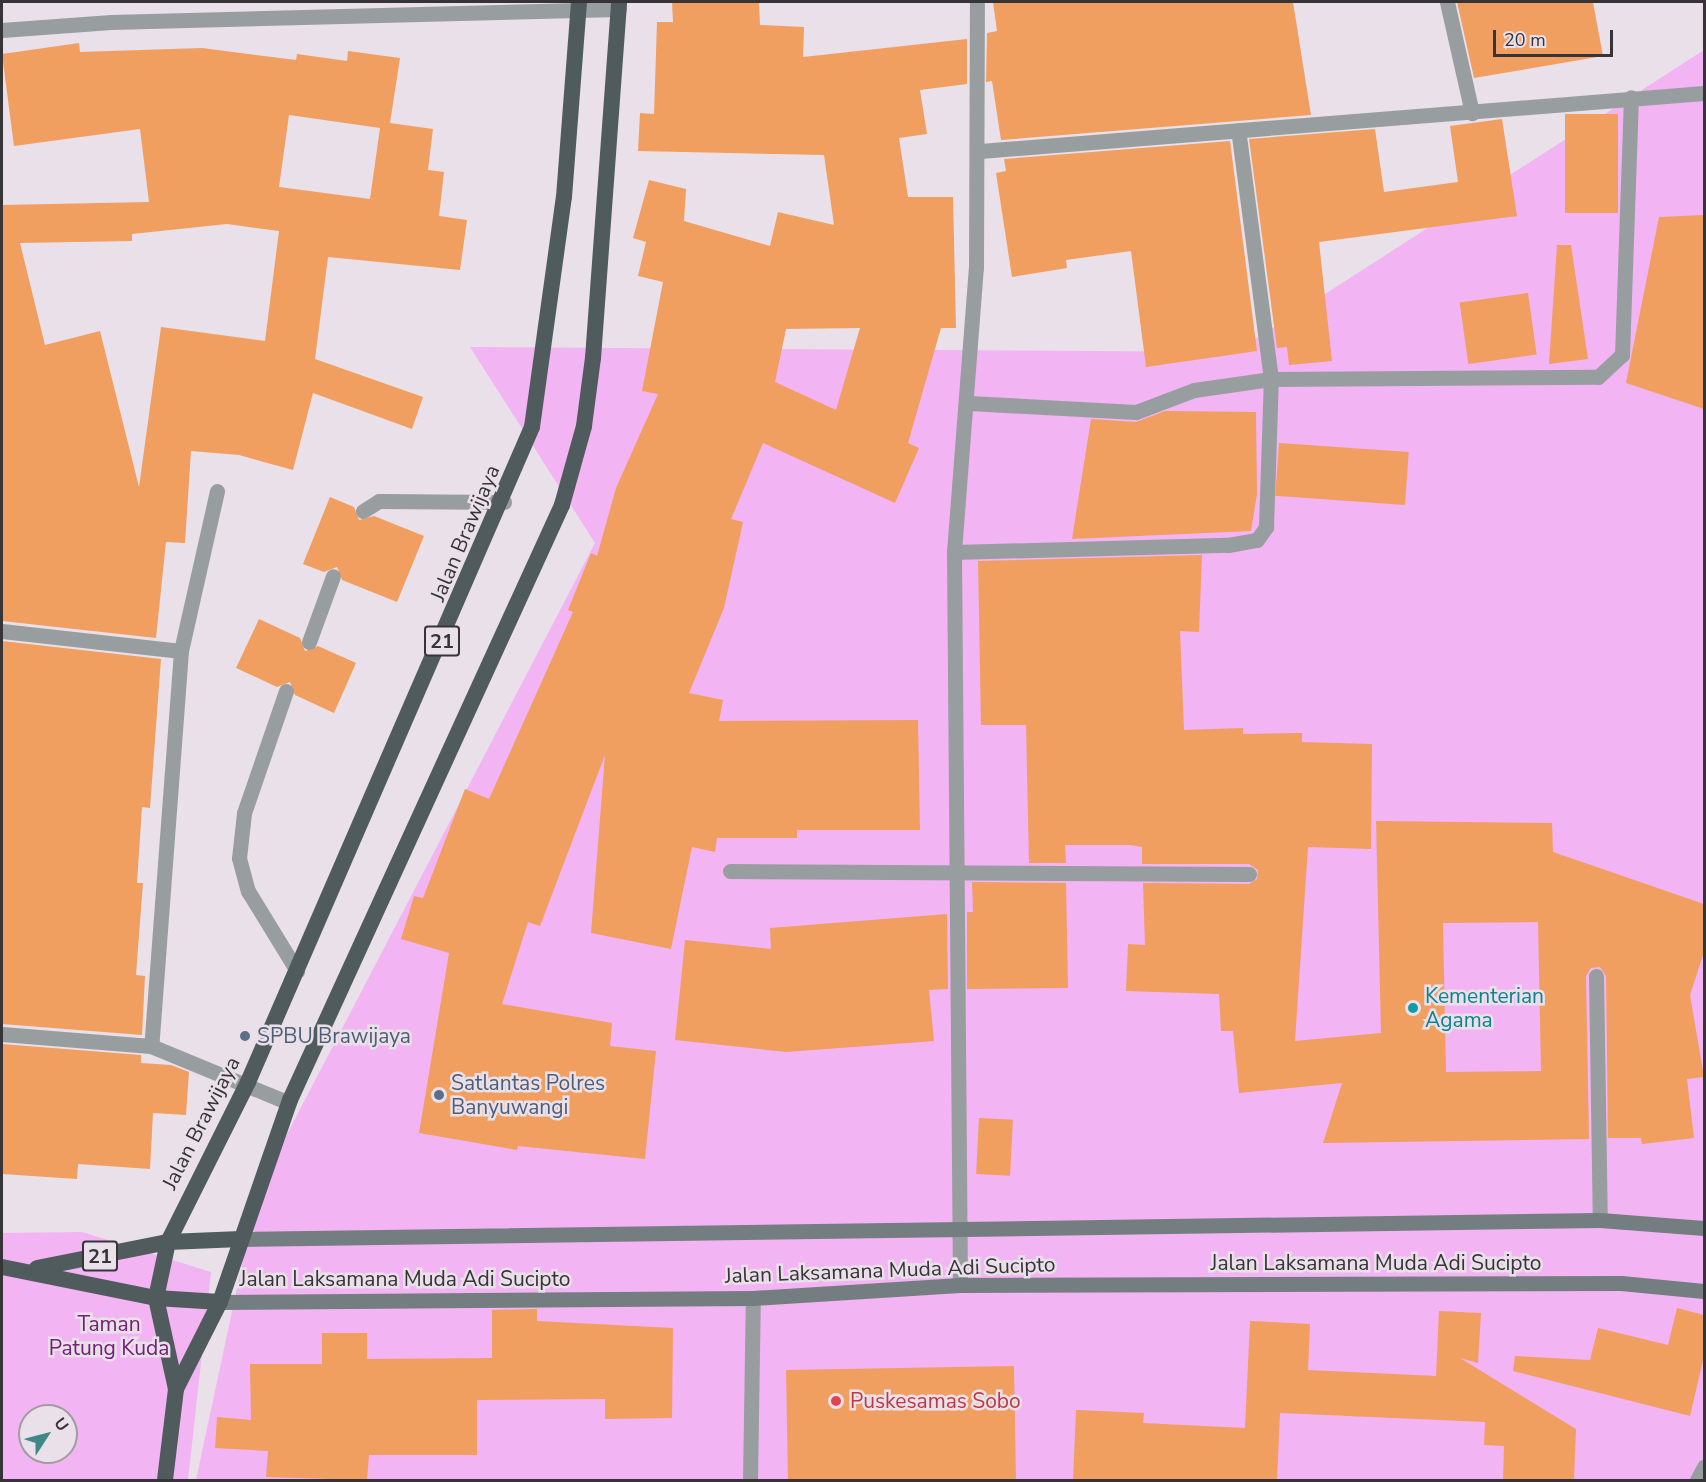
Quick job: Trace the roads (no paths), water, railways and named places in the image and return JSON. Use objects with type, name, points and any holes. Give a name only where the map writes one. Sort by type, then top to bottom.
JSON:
[{"type":"highway","name":"Jalan Brawijaya","points":[[168,1242],[248,1082],[504,501],[532,428],[564,197],[579,5]]},
{"type":"highway","name":"21","points":[[176,1389],[220,1302],[289,1103],[562,505],[584,426],[593,358],[619,5]]},
{"type":"highway","name":"21","points":[[32,1269],[168,1242],[241,1239]]},
{"type":"highway","name":"21","points":[[165,1480],[176,1389],[156,1298],[168,1242]]},
{"type":"highway","name":"21","points":[[2,1267],[32,1269],[156,1298],[220,1302]]},
{"type":"main road","name":"Jalan Laksamana Muda Adi Sucipto","points":[[241,1239],[387,1234],[782,1235],[963,1226],[1600,1220],[1704,1228]]},
{"type":"main road","name":"Jalan Laksamana Muda Adi Sucipto","points":[[220,1302],[753,1298],[960,1285],[1621,1283],[1704,1291]]},
{"type":"street","points":[[960,1285],[963,1226],[954,552],[969,403],[980,151],[977,2]]},
{"type":"street","points":[[1447,2],[1472,113]]},
{"type":"street","points":[[2,30],[111,22],[619,5]]},
{"type":"street","points":[[980,151],[1472,113],[1631,97],[1704,93]]},
{"type":"street","points":[[969,403],[1136,412],[1194,390],[1271,380],[1578,380],[1614,368],[1622,355],[1631,97]]},
{"type":"street","points":[[954,552],[1228,545],[1257,540],[1269,512],[1271,380],[1238,130]]},
{"type":"street","points":[[151,1046],[181,651],[218,491]]},
{"type":"street","points":[[363,511],[380,501],[504,501]]},
{"type":"street","points":[[309,642],[333,576]]},
{"type":"street","points":[[2,631],[181,651]]},
{"type":"street","points":[[286,692],[244,813],[239,858],[248,891],[297,970]]},
{"type":"street","points":[[730,871],[958,869],[1249,874]]},
{"type":"street","points":[[1596,976],[1600,1220]]},
{"type":"street","points":[[2,1034],[151,1046],[248,1082],[289,1103]]},
{"type":"street","points":[[750,1480],[753,1298]]},
{"type":"street","points":[[1697,1480],[1704,1467]]},
{"type":"place","name":"Kementerian Agama","points":[[1413,1008]]},
{"type":"place","name":"SPBU Brawijaya","points":[[245,1036]]},
{"type":"place","name":"Satlantas Polres Banyuwangi","points":[[439,1095]]},
{"type":"place","name":"Puskesamas Sobo","points":[[836,1401]]},
{"type":"park label","name":"Taman Patung Kuda","points":[[109,1336]]}]
